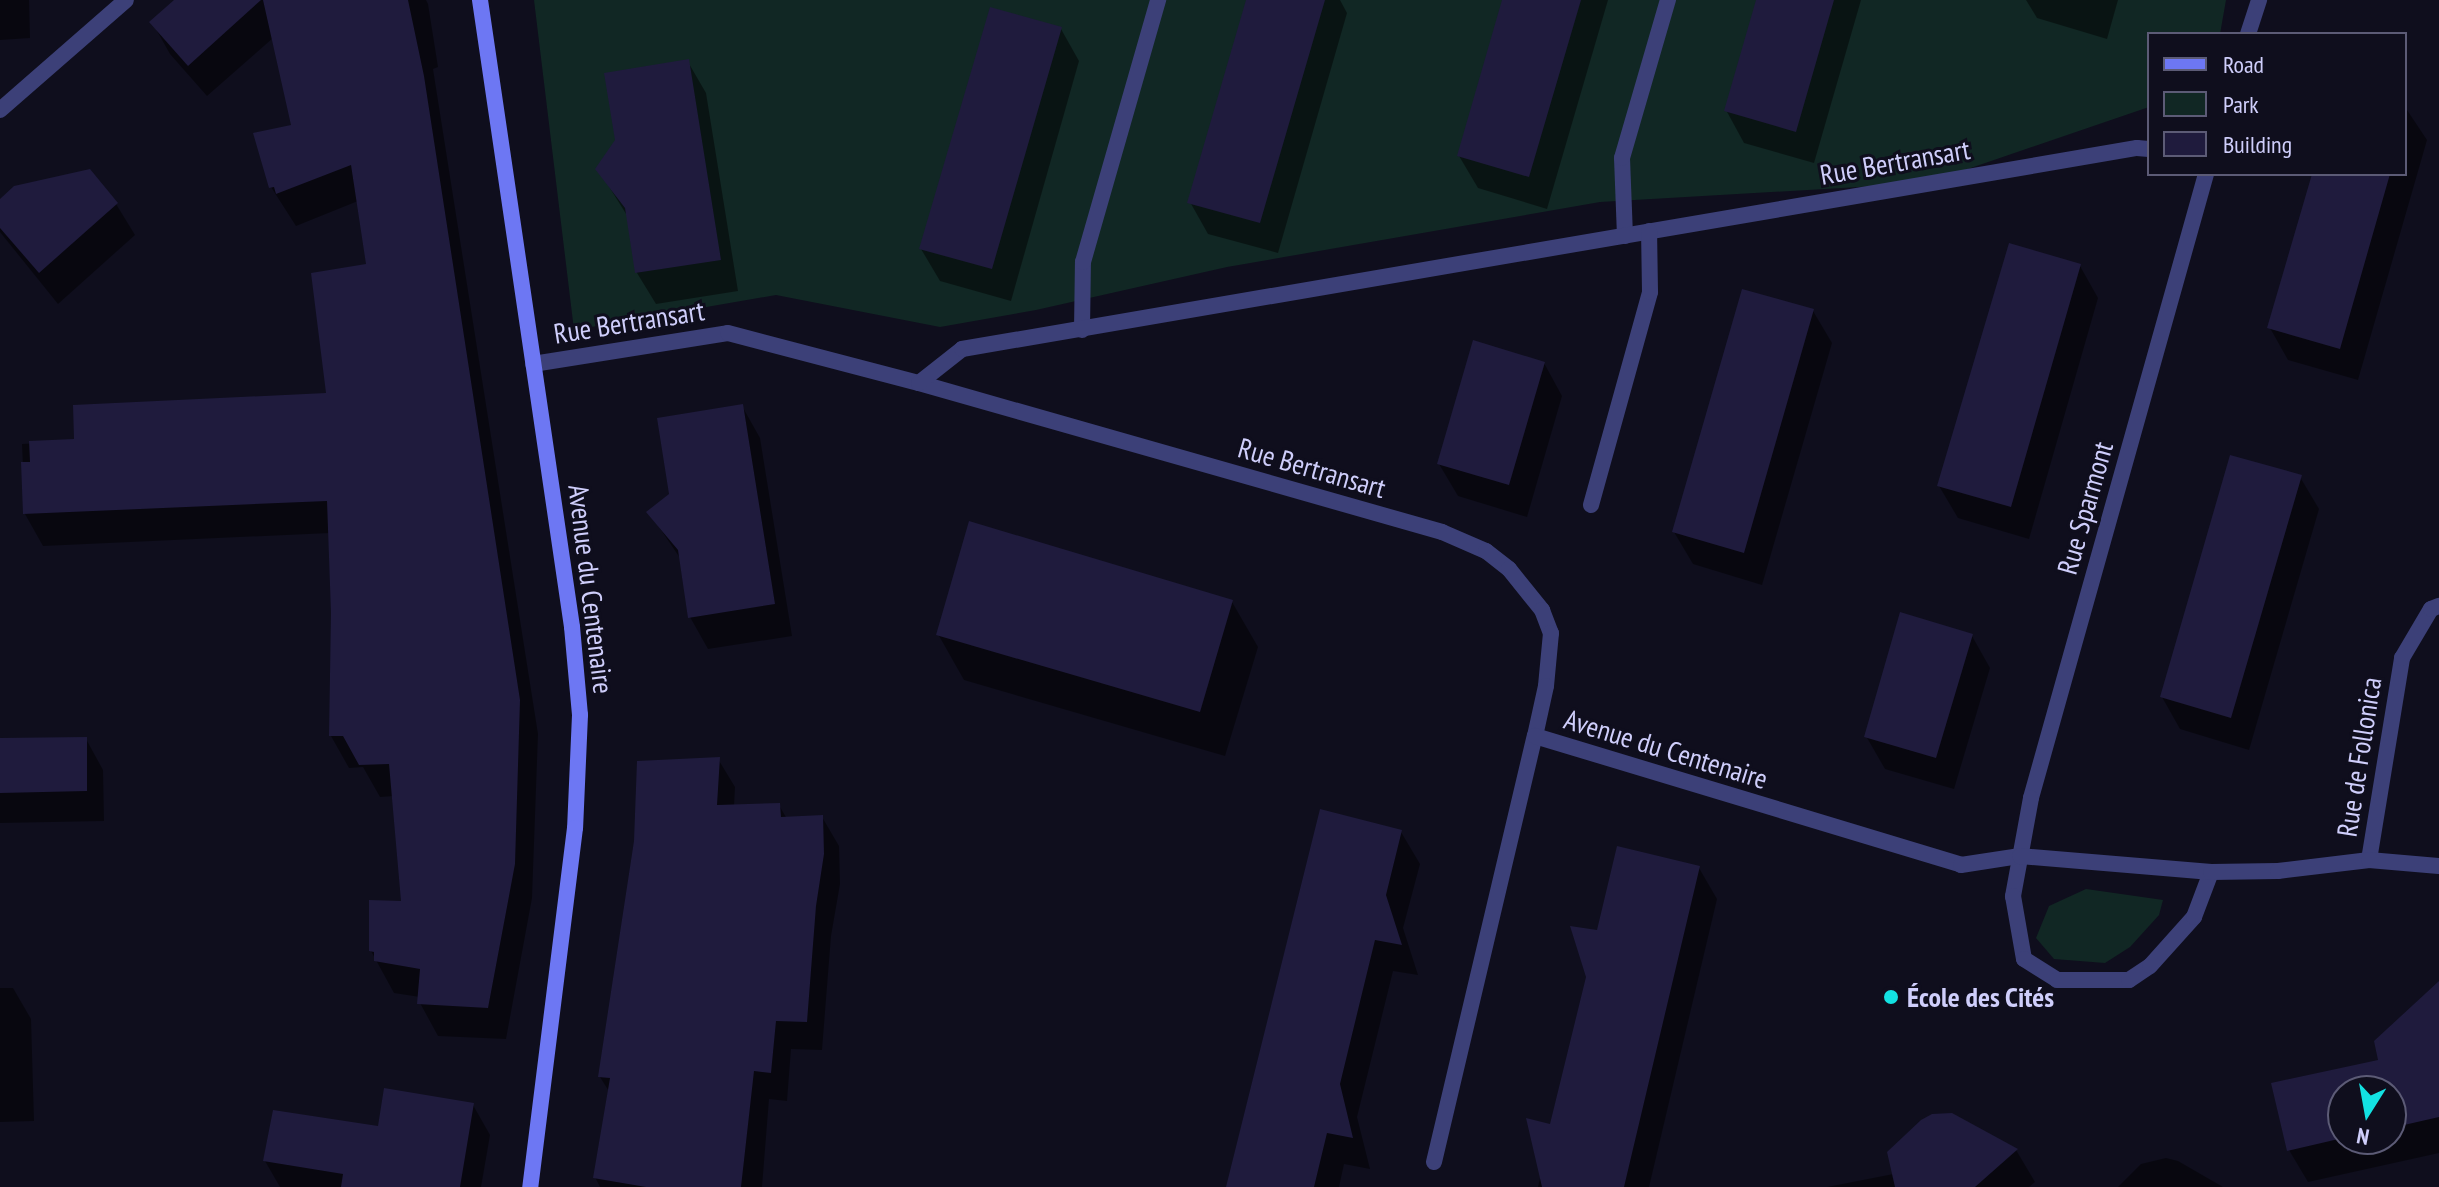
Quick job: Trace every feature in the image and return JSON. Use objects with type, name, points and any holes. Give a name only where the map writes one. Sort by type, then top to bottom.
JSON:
[{"type":"main road","name":"Avenue du Centenaire","points":[[480,0],[572,627],[580,715],[575,828],[530,1187]]},
{"type":"street","points":[[0,110],[126,0]]},
{"type":"street","points":[[1082,330],[1083,262],[1158,0]]},
{"type":"street","points":[[1625,236],[1622,158],[1668,0]]},
{"type":"street","points":[[2249,32],[2259,0]]},
{"type":"street","name":"Rue Bertransart","points":[[919,383],[962,349],[2137,148],[2147,149]]},
{"type":"street","name":"Rue Sparmont","points":[[2020,856],[2031,798],[2205,176]]},
{"type":"street","points":[[1591,505],[1650,292],[1649,231]]},
{"type":"street","name":"Rue Bertransart","points":[[533,364],[728,333],[919,383],[1442,532],[1486,551],[1509,569],[1542,610],[1551,633],[1546,686],[1535,736]]},
{"type":"street","name":"Rue de Follonica","points":[[2439,606],[2431,609],[2402,658],[2369,860],[2439,866]]},
{"type":"street","name":"Avenue du Centenaire","points":[[1434,1162],[1535,736],[1961,865],[2020,856],[2211,872],[2278,871],[2369,860]]},
{"type":"street","points":[[2020,856],[2013,896],[2024,959],[2057,980],[2129,980],[2150,966],[2194,917],[2211,872]]},
{"type":"green space","points":[[534,0],[2226,0],[2220,32],[2147,32],[2147,108],[1927,183],[1600,202],[1227,267],[1036,310],[940,327],[776,295],[574,330]]},
{"type":"green space","points":[[2086,889],[2163,900],[2159,915],[2130,947],[2105,963],[2054,959],[2036,938],[2049,906]]},
{"type":"building","points":[[174,0],[261,0],[188,66],[149,22]]},
{"type":"building","points":[[263,0],[408,0],[424,76],[520,700],[515,864],[488,1008],[417,1004],[420,969],[374,961],[374,952],[369,951],[369,900],[401,901],[389,764],[359,765],[343,736],[329,736],[331,613],[327,501],[23,514],[21,462],[30,462],[29,441],[74,439],[73,405],[326,393],[311,273],[366,264],[351,165],[276,194],[274,187],[269,188],[253,133],[291,125]]},
{"type":"building","points":[[1246,0],[1325,0],[1260,223],[1187,203]]},
{"type":"building","points":[[1502,0],[1581,0],[1529,177],[1457,156]]},
{"type":"building","points":[[1756,0],[1834,0],[1796,132],[1724,111]]},
{"type":"building","points":[[990,7],[1062,27],[992,269],[919,249]]},
{"type":"building","points":[[689,59],[721,260],[635,273],[625,208],[595,169],[615,140],[604,73]]},
{"type":"building","points":[[90,169],[118,203],[39,273],[0,228],[0,199],[14,186]]},
{"type":"building","points":[[2311,176],[2389,176],[2340,349],[2267,328]]},
{"type":"building","points":[[2009,243],[2081,264],[2011,507],[1937,486]]},
{"type":"building","points":[[1742,289],[1814,309],[1744,553],[1672,532]]},
{"type":"building","points":[[1473,340],[1545,362],[1509,485],[1437,464]]},
{"type":"building","points":[[743,404],[775,604],[688,618],[678,550],[646,512],[669,494],[657,418]]},
{"type":"building","points":[[2230,455],[2302,475],[2231,718],[2160,697]]},
{"type":"building","points":[[969,521],[1233,600],[1200,712],[936,635]]},
{"type":"building","points":[[1900,612],[1973,634],[1936,758],[1864,737]]},
{"type":"building","points":[[87,737],[87,791],[0,793],[0,738]]},
{"type":"building","points":[[720,757],[717,805],[780,803],[781,817],[823,815],[824,854],[816,906],[807,1022],[776,1021],[771,1073],[754,1071],[741,1187],[646,1187],[593,1178],[610,1078],[598,1077],[634,841],[637,761]]},
{"type":"building","points":[[1320,809],[1402,830],[1386,895],[1402,945],[1375,940],[1340,1084],[1353,1138],[1327,1133],[1314,1187],[1226,1187]]},
{"type":"building","points":[[1617,846],[1700,866],[1624,1187],[1542,1187],[1526,1118],[1550,1124],[1586,977],[1570,926],[1597,930]]},
{"type":"building","points":[[2439,981],[2439,1117],[2407,1124],[2407,1075],[2327,1075],[2327,1142],[2287,1151],[2271,1083],[2378,1060],[2374,1041]]},
{"type":"building","points":[[384,1088],[474,1103],[460,1187],[341,1187],[343,1174],[263,1161],[273,1110],[378,1126]]},
{"type":"building","points":[[1952,1113],[2018,1149],[1975,1187],[1895,1187],[1887,1152],[1921,1120],[1932,1114]]},
{"type":"place","name":"École des Cités","points":[[1891,997]]}]
